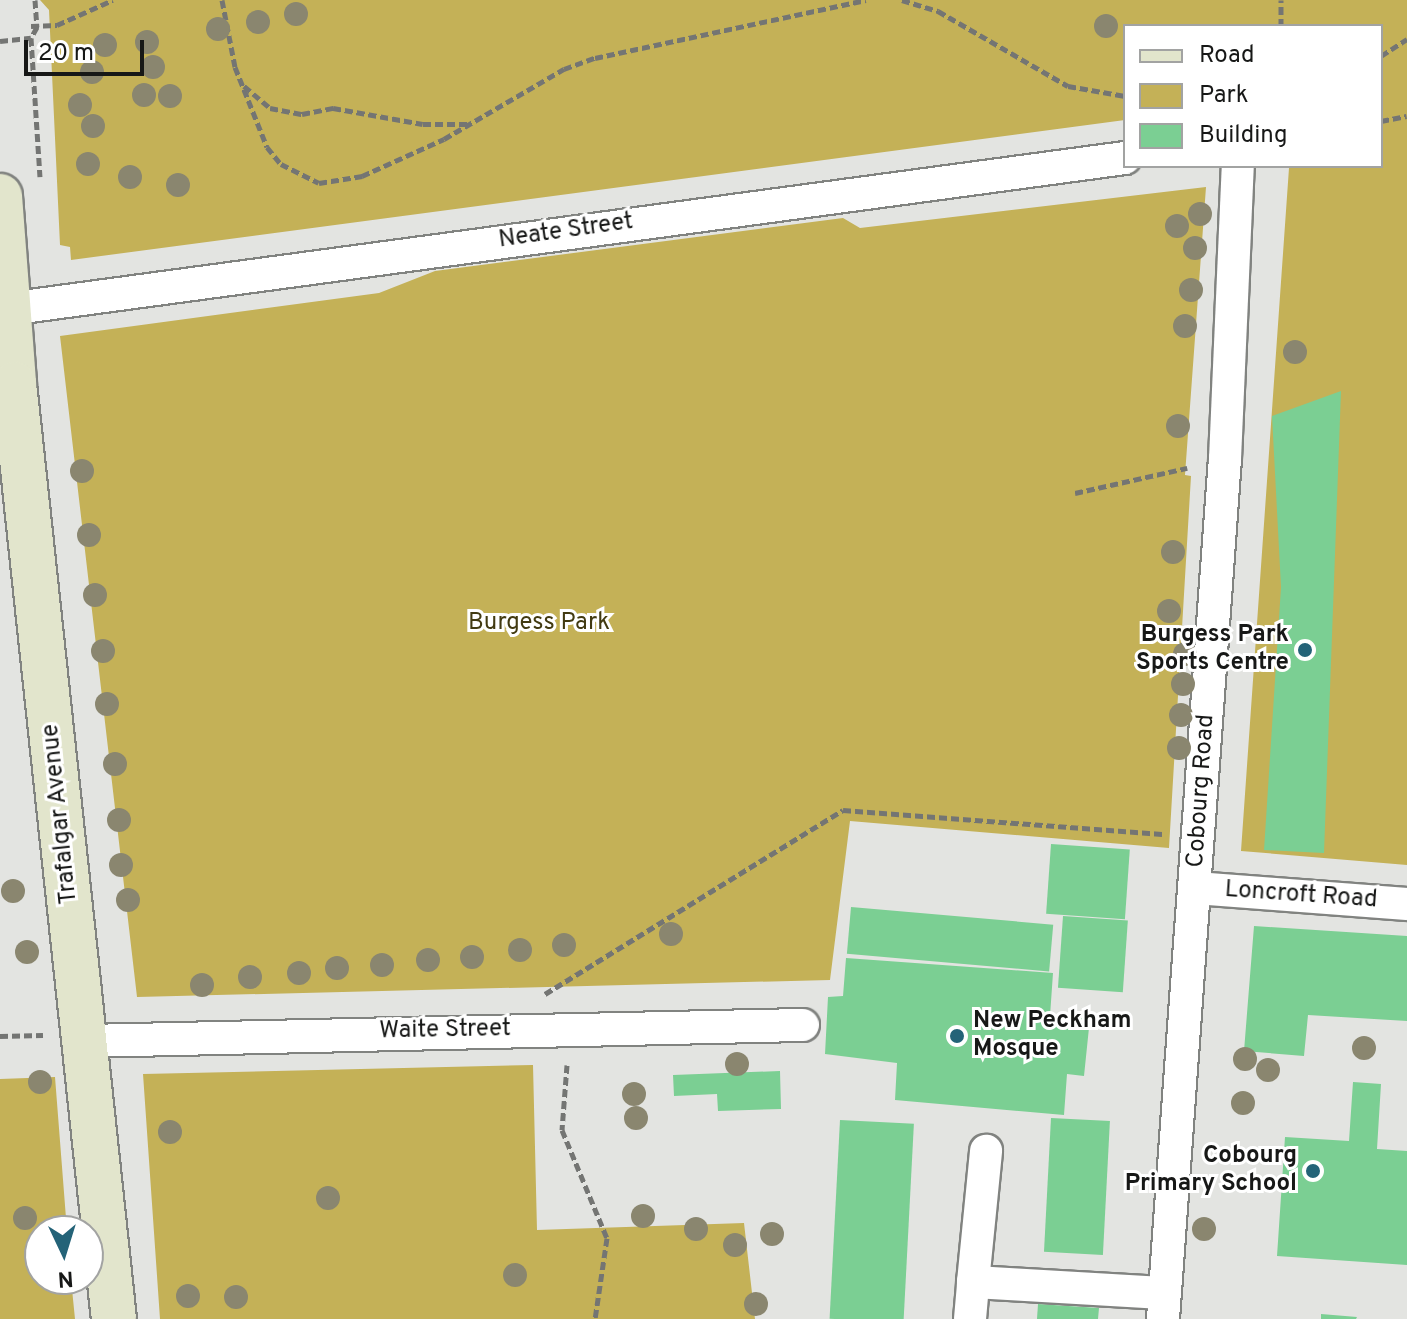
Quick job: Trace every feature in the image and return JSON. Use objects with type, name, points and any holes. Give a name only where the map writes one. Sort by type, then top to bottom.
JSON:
[{"type":"main road","name":"Trafalgar Avenue","points":[[20,192],[8,309],[114,1319]]},
{"type":"street","name":"Neate Street","points":[[8,309],[1123,158]]},
{"type":"street","name":"Cobourg Road","points":[[1164,1306],[1225,459],[1238,168]]},
{"type":"street","name":"Loncroft Road","points":[[1195,888],[1407,904]]},
{"type":"street","name":"Waite Street","points":[[86,1041],[803,1025]]},
{"type":"street","points":[[970,1319],[986,1151]]},
{"type":"street","points":[[973,1282],[1164,1306]]},
{"type":"path","points":[[20,192],[35,0]]},
{"type":"path","points":[[34,26],[57,25],[113,0]]},
{"type":"path","points":[[222,0],[239,79],[267,147],[281,164],[319,183],[362,176],[470,124],[564,69],[595,58],[866,0]]},
{"type":"path","points":[[902,0],[938,11],[1068,86],[1123,96]]},
{"type":"path","points":[[1281,0],[1281,24]]},
{"type":"path","points":[[0,41],[31,38]]},
{"type":"path","points":[[1383,55],[1407,39]]},
{"type":"path","points":[[239,79],[270,108],[302,114],[333,108],[423,124],[470,124]]},
{"type":"path","points":[[1383,121],[1407,116]]},
{"type":"path","points":[[1075,493],[1225,459]]},
{"type":"path","points":[[495,1030],[557,986],[843,810],[1199,837]]},
{"type":"path","points":[[571,1029],[562,1130],[607,1238],[595,1319]]},
{"type":"green space","points":[[40,0],[1407,0],[1407,865],[1241,851],[1289,168],[1383,168],[1383,24],[1123,24],[1123,120],[71,260],[70,247],[60,245],[49,10]]},
{"type":"green space","name":"Burgess Park","points":[[1206,187],[1185,475],[1191,476],[1169,848],[850,821],[830,980],[137,997],[60,336],[379,293],[435,271],[843,218],[860,228]]},
{"type":"green space","points":[[533,1065],[537,1230],[744,1223],[755,1319],[160,1319],[143,1074]]},
{"type":"green space","points":[[55,1077],[66,1215],[24,1215],[24,1295],[73,1295],[75,1319],[0,1319],[0,1079]]},
{"type":"building","points":[[1341,391],[1324,853],[1264,850],[1281,587],[1272,416]]},
{"type":"building","points":[[1051,844],[1130,850],[1125,919],[1046,914]]},
{"type":"building","points":[[851,907],[1053,925],[1049,972],[847,954]]},
{"type":"building","points":[[1063,916],[1128,921],[1123,992],[1058,988]]},
{"type":"building","points":[[1254,926],[1407,936],[1407,1021],[1308,1015],[1304,1056],[1244,1051]]},
{"type":"building","name":"New Peckham Mosque","points":[[846,958],[1053,973],[1050,1016],[1090,1018],[1084,1076],[1067,1074],[1064,1115],[895,1100],[897,1063],[825,1054],[828,997],[843,996]]},
{"type":"building","points":[[780,1071],[781,1109],[718,1111],[717,1094],[674,1096],[673,1075]]},
{"type":"building","points":[[1353,1082],[1381,1084],[1377,1149],[1407,1151],[1407,1265],[1277,1256],[1285,1137],[1349,1141]]},
{"type":"building","points":[[1051,1118],[1110,1121],[1103,1255],[1044,1252]]},
{"type":"building","points":[[840,1120],[914,1124],[904,1319],[830,1319]]},
{"type":"building","points":[[1038,1304],[1099,1308],[1098,1319],[1037,1319]]},
{"type":"building","points":[[1321,1314],[1357,1317],[1321,1319]]},
{"type":"place","name":"Burgess Park Sports Centre","points":[[1305,650]]},
{"type":"place","name":"New Peckham Mosque","points":[[957,1036]]},
{"type":"place","name":"Cobourg Primary School","points":[[1313,1171]]}]
